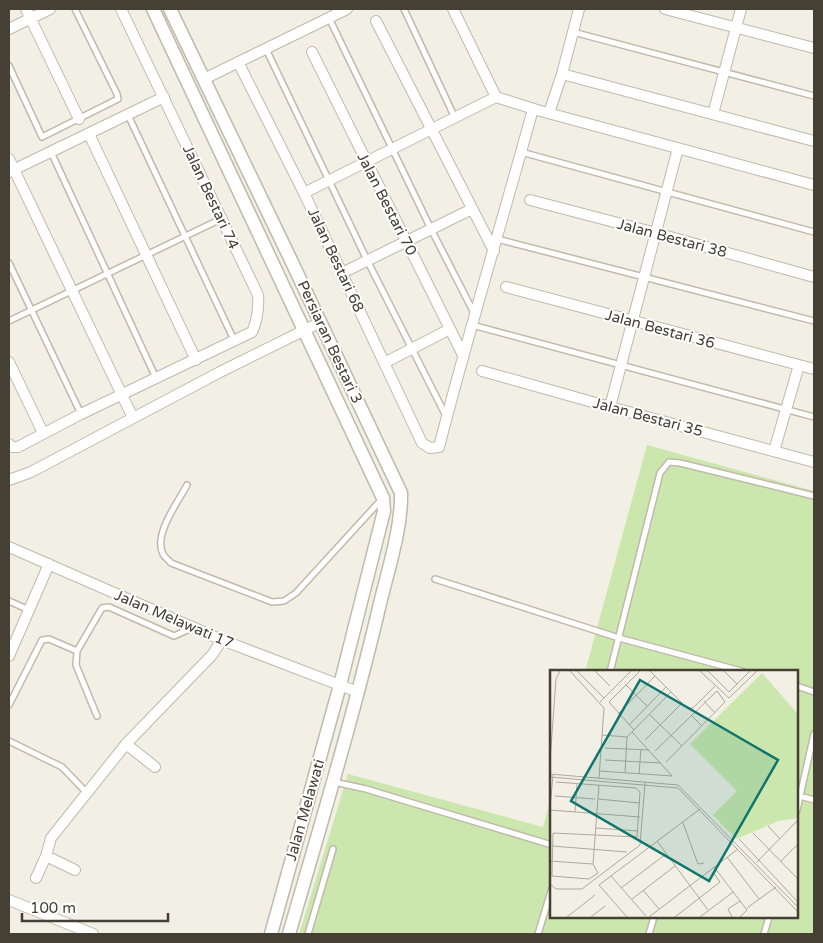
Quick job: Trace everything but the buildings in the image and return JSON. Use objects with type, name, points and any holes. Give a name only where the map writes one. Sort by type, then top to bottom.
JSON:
[{"type":"street","points":[[9,29],[28,14],[50,9]]},
{"type":"street","name":"Jalan Bestari 74","points":[[9,444],[12,447],[18,446],[252,332],[255,326],[258,296],[121,9]]},
{"type":"street","name":"Persiaran Bestari 3","points":[[153,9],[383,498],[384,511],[340,686]]},
{"type":"street","name":"Persiaran Bestari 3","points":[[170,9],[401,493],[401,506],[396,534],[358,692]]},
{"type":"street","points":[[204,79],[347,9]]},
{"type":"street","points":[[453,9],[496,97],[535,110],[814,185]]},
{"type":"street","points":[[550,113],[579,9]]},
{"type":"street","points":[[664,9],[814,48]]},
{"type":"street","points":[[713,114],[740,9]]},
{"type":"street","points":[[28,14],[79,119]]},
{"type":"street","points":[[376,21],[494,251]]},
{"type":"street","name":"Jalan Bestari 70","points":[[312,52],[463,355]]},
{"type":"street","name":"Jalan Bestari 68","points":[[238,62],[304,193],[422,443],[430,448],[440,447],[447,417]]},
{"type":"street","points":[[562,74],[814,141]]},
{"type":"street","points":[[11,171],[164,97]]},
{"type":"street","points":[[304,193],[496,97]]},
{"type":"street","points":[[447,417],[474,313],[535,110]]},
{"type":"street","points":[[89,134],[196,360]]},
{"type":"street","points":[[610,407],[678,148]]},
{"type":"street","points":[[9,159],[11,171],[72,290],[133,418]]},
{"type":"street","name":"Jalan Bestari 38","points":[[530,200],[814,277]]},
{"type":"street","points":[[342,273],[472,208]]},
{"type":"street","name":"Jalan Bestari 36","points":[[506,287],[814,369]]},
{"type":"street","points":[[9,480],[31,472],[321,322]]},
{"type":"street","points":[[384,363],[450,329]]},
{"type":"street","points":[[9,362],[43,433]]},
{"type":"street","points":[[774,452],[799,365]]},
{"type":"street","name":"Jalan Bestari 35","points":[[482,371],[814,462]]},
{"type":"street","name":"Jalan Melawati 17","points":[[9,547],[193,628],[358,692]]},
{"type":"street","points":[[10,650],[48,564]]},
{"type":"street","points":[[36,878],[46,856],[51,838],[86,793],[126,744],[212,655],[222,640]]},
{"type":"street","name":"Jalan Melawati","points":[[271,934],[340,686]]},
{"type":"street","name":"Jalan Melawati","points":[[289,934],[358,692]]},
{"type":"street","points":[[126,744],[155,767]]},
{"type":"street","points":[[46,856],[75,870]]},
{"type":"street","points":[[9,900],[89,934]]},
{"type":"lane","points":[[9,66],[42,137],[118,99],[75,9]]},
{"type":"lane","points":[[404,9],[455,118]]},
{"type":"lane","points":[[329,18],[431,229],[474,313]]},
{"type":"lane","points":[[573,32],[814,96]]},
{"type":"lane","points":[[265,48],[367,260],[447,417]]},
{"type":"lane","points":[[128,115],[234,341]]},
{"type":"lane","points":[[51,152],[156,378]]},
{"type":"lane","points":[[521,152],[814,232]]},
{"type":"lane","points":[[9,321],[221,219]]},
{"type":"lane","points":[[497,239],[814,321]]},
{"type":"lane","points":[[9,263],[81,414]]},
{"type":"lane","points":[[472,325],[814,417]]},
{"type":"lane","points":[[611,670],[660,473],[668,462],[680,463],[814,496]]},
{"type":"lane","points":[[187,485],[162,530],[160,542],[163,554],[171,563],[272,602],[284,600],[296,593],[383,498]]},
{"type":"lane","points":[[435,580],[619,638],[738,670]]},
{"type":"lane","points":[[9,601],[29,610]]},
{"type":"lane","points":[[97,716],[76,665],[78,651],[99,610],[105,606],[174,636],[193,628]]},
{"type":"lane","points":[[9,705],[12,690],[42,640],[49,639],[78,651]]},
{"type":"lane","points":[[798,686],[814,692]]},
{"type":"lane","points":[[798,805],[814,734]]},
{"type":"lane","points":[[9,741],[62,767],[86,793]]},
{"type":"lane","points":[[333,782],[366,789],[550,844]]},
{"type":"lane","points":[[800,796],[814,800]]},
{"type":"lane","points":[[308,934],[333,849]]},
{"type":"lane","points":[[538,934],[550,895]]},
{"type":"lane","points":[[649,934],[654,918]]},
{"type":"lane","points":[[764,934],[770,918]]},
{"type":"green space","points":[[647,445],[814,491],[814,934],[299,934],[348,774],[543,827],[550,802],[550,918],[798,918],[798,670],[586,670]]}]
